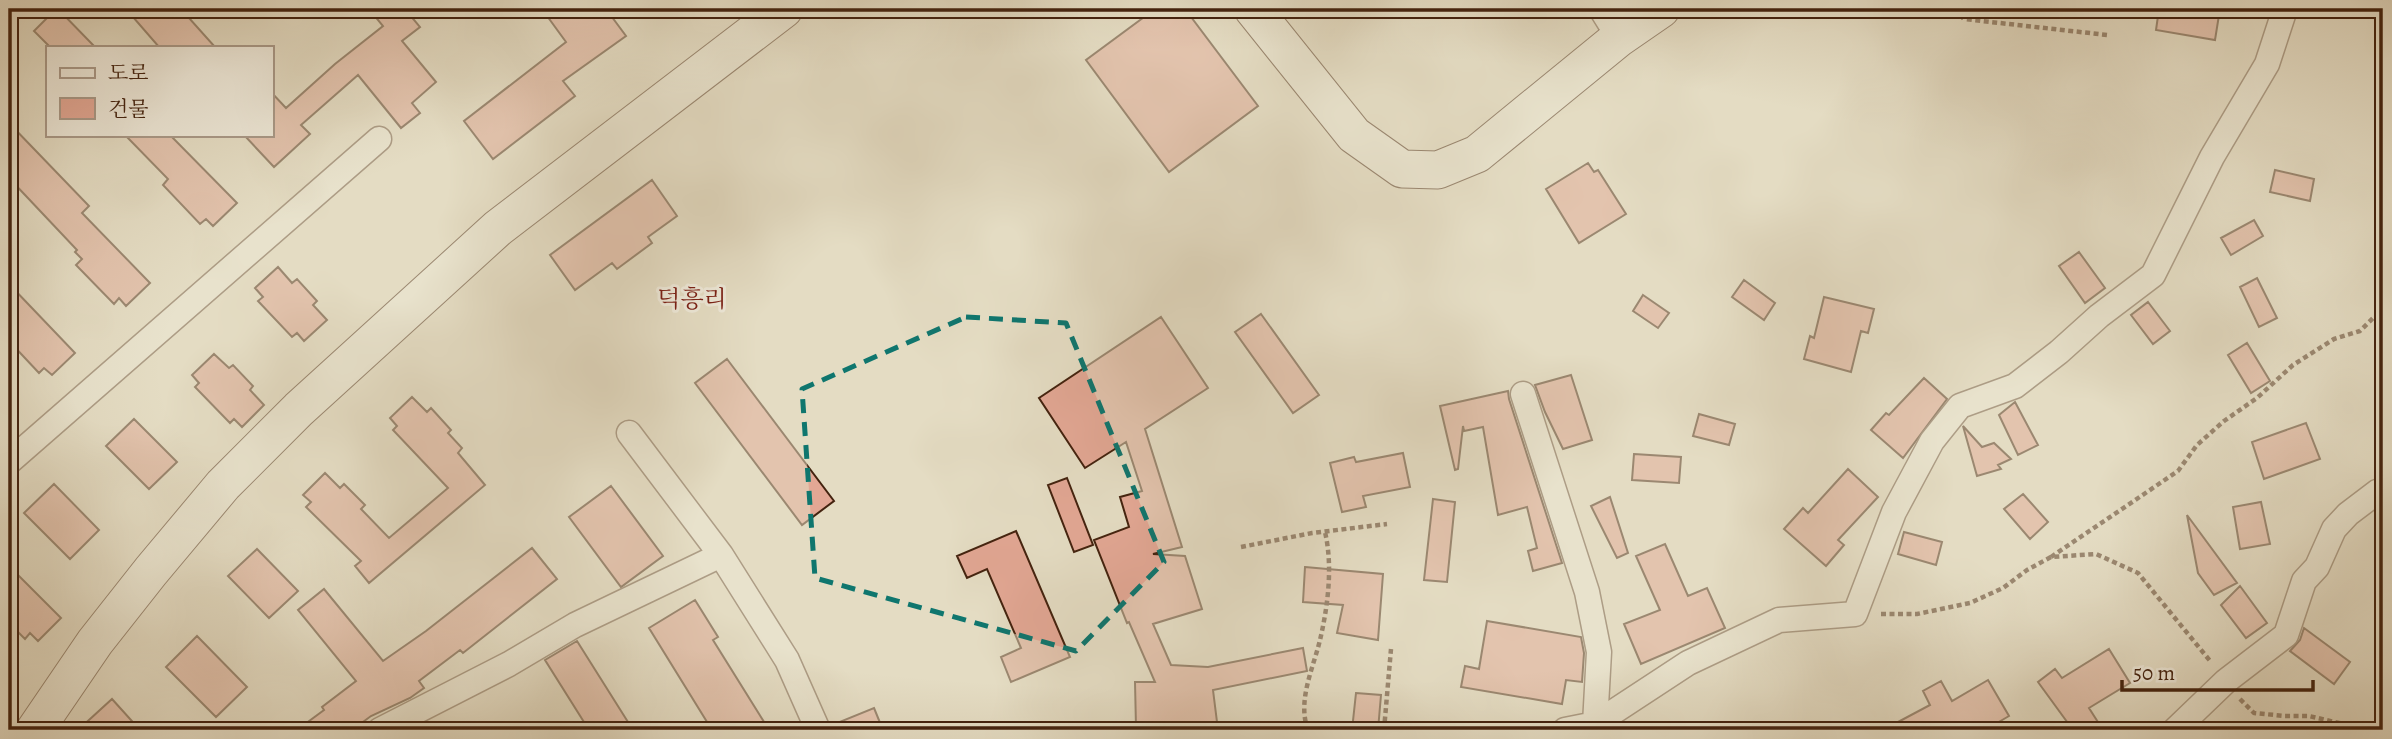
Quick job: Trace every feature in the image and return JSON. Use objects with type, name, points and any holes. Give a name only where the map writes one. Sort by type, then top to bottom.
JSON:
[{"type":"street","points":[[35,730],[95,642],[151,570],[223,485],[299,409],[498,228],[784,9]]},
{"type":"street","points":[[1253,9],[1354,135],[1402,169],[1438,170],[1477,154],[1610,23],[1661,9]]},
{"type":"street","points":[[1565,730],[1595,724],[1688,663],[1779,620],[1855,614],[1894,512],[1932,441],[1960,406],[2015,386],[2153,275],[2212,157],[2267,64],[2285,9]]},
{"type":"street","points":[[9,461],[379,139]]},
{"type":"street","points":[[1523,394],[1587,592],[1599,652],[1595,724]]},
{"type":"street","points":[[629,433],[721,555],[787,660],[818,730]]},
{"type":"street","points":[[2175,730],[2226,681],[2286,635],[2304,581],[2318,568],[2334,529],[2348,514],[2383,490]]},
{"type":"street","points":[[380,730],[509,664],[575,625],[721,555]]},
{"type":"path","points":[[1954,9],[1964,19],[2107,35]]},
{"type":"path","points":[[1855,614],[1917,614],[1970,603],[2003,587],[2178,471],[2197,445],[2293,365],[2334,339],[2360,331],[2372,318],[2383,314]]},
{"type":"path","points":[[1241,547],[1325,531],[1387,524]]},
{"type":"path","points":[[1308,730],[1304,720],[1306,692],[1321,638],[1328,593],[1329,548],[1325,531]]},
{"type":"path","points":[[2051,557],[2096,554],[2138,573],[2254,713],[2309,716],[2369,727],[2383,718]]},
{"type":"path","points":[[1384,730],[1391,649]]},
{"type":"highlighted area","points":[[966,317],[1066,323],[1164,562],[1076,651],[815,578],[802,389]]},
{"type":"building","points":[[58,9],[94,46],[49,46],[34,31]]},
{"type":"building","points":[[126,9],[181,9],[214,46],[158,46]]},
{"type":"building","points":[[369,9],[405,9],[420,27],[402,41],[436,82],[412,103],[420,113],[401,128],[358,75],[301,125],[310,134],[274,167],[245,136],[273,136],[273,94],[286,108],[383,26]]},
{"type":"building","points":[[542,9],[606,9],[626,36],[563,81],[575,96],[493,159],[464,121],[566,42]]},
{"type":"building","points":[[1155,9],[1185,9],[1258,106],[1169,172],[1086,60]]},
{"type":"building","points":[[2159,9],[2184,9],[2219,15],[2215,40],[2156,30]]},
{"type":"building","points":[[9,123],[89,206],[82,213],[150,283],[126,306],[119,298],[114,304],[76,265],[82,259],[75,252],[77,250],[9,178]]},
{"type":"building","points":[[126,136],[171,136],[237,203],[213,226],[206,219],[200,224],[163,185],[168,179]]},
{"type":"building","points":[[1588,163],[1594,172],[1598,170],[1626,214],[1579,243],[1546,189]]},
{"type":"building","points":[[2275,170],[2314,179],[2310,201],[2270,192]]},
{"type":"building","points":[[652,180],[677,216],[648,237],[652,243],[617,269],[612,263],[575,290],[550,255]]},
{"type":"building","points":[[2254,220],[2263,236],[2231,255],[2221,238]]},
{"type":"building","points":[[2079,252],[2105,288],[2085,303],[2059,266]]},
{"type":"building","points":[[278,267],[292,283],[297,279],[317,301],[313,305],[327,320],[304,341],[297,333],[292,337],[258,301],[263,297],[255,288]]},
{"type":"building","points":[[2257,278],[2277,318],[2259,327],[2240,287]]},
{"type":"building","points":[[1744,280],[1775,303],[1764,320],[1732,297]]},
{"type":"building","points":[[9,284],[75,353],[52,375],[44,368],[39,373],[9,341]]},
{"type":"building","points":[[1643,295],[1669,313],[1658,328],[1633,311]]},
{"type":"building","points":[[1824,297],[1874,309],[1868,333],[1861,331],[1851,372],[1804,359],[1810,336],[1814,338]]},
{"type":"building","points":[[2148,302],[2170,331],[2153,344],[2131,315]]},
{"type":"building","points":[[1261,314],[1319,395],[1293,413],[1235,332]]},
{"type":"building","points":[[1161,317],[1208,388],[1145,429],[1182,547],[1153,554],[1185,556],[1202,609],[1153,624],[1171,665],[1208,667],[1303,648],[1307,671],[1213,690],[1218,730],[1136,727],[1135,682],[1155,682],[1129,622],[1127,623],[1094,540],[1129,527],[1120,497],[1142,491],[1126,442],[1085,468],[1039,398]]},
{"type":"building","points":[[2247,343],[2270,381],[2251,393],[2228,355]]},
{"type":"building","points":[[214,354],[229,368],[233,365],[253,386],[250,390],[264,405],[242,427],[234,419],[230,423],[195,387],[199,383],[192,375]]},
{"type":"building","points":[[727,359],[834,501],[802,525],[695,383]]},
{"type":"building","points":[[1571,375],[1592,440],[1563,449],[1535,385]]},
{"type":"building","points":[[1924,378],[1947,399],[1903,458],[1871,430]]},
{"type":"building","points":[[1508,391],[1562,563],[1533,571],[1528,551],[1537,548],[1527,507],[1498,515],[1483,427],[1464,431],[1463,426],[1458,469],[1455,470],[1440,406]]},
{"type":"building","points":[[412,397],[427,412],[431,408],[451,430],[448,433],[462,448],[458,453],[485,485],[369,583],[355,566],[361,561],[306,507],[311,502],[303,495],[325,473],[340,488],[344,484],[365,505],[361,509],[389,538],[448,488],[393,430],[397,426],[390,418]]},
{"type":"building","points":[[2015,402],[2038,445],[2018,455],[1999,415]]},
{"type":"building","points":[[1699,414],[1735,424],[1729,445],[1693,436]]},
{"type":"building","points":[[134,419],[177,462],[149,489],[106,446]]},
{"type":"building","points":[[2306,423],[2320,459],[2264,479],[2252,442]]},
{"type":"building","points":[[1963,426],[1982,447],[1994,443],[2011,459],[1998,465],[2001,469],[1977,476]]},
{"type":"building","points":[[1403,453],[1410,487],[1363,496],[1366,507],[1342,512],[1330,463],[1354,457],[1356,462]]},
{"type":"building","points":[[1634,454],[1681,457],[1679,483],[1632,480]]},
{"type":"building","points":[[1848,469],[1878,497],[1838,540],[1844,545],[1826,566],[1784,529],[1803,508],[1808,513]]},
{"type":"building","points":[[1067,478],[1093,545],[1074,552],[1048,485]]},
{"type":"building","points":[[54,484],[99,530],[70,559],[24,513]]},
{"type":"building","points":[[611,486],[663,556],[621,587],[569,517]]},
{"type":"building","points":[[2023,494],[2048,522],[2030,539],[2004,509]]},
{"type":"building","points":[[1610,497],[1628,553],[1617,558],[1591,506]]},
{"type":"building","points":[[1433,499],[1455,502],[1447,582],[1424,580]]},
{"type":"building","points":[[2261,502],[2270,544],[2240,549],[2233,507]]},
{"type":"building","points":[[2187,515],[2237,583],[2214,595],[2198,573]]},
{"type":"building","points":[[1016,531],[1070,657],[1011,682],[1001,657],[1021,648],[987,569],[967,578],[957,556]]},
{"type":"building","points":[[1904,532],[1942,542],[1936,565],[1898,554]]},
{"type":"building","points":[[1665,544],[1688,596],[1707,588],[1725,628],[1641,664],[1624,624],[1660,610],[1636,556]]},
{"type":"building","points":[[532,548],[557,579],[463,653],[460,650],[419,681],[424,688],[410,698],[371,716],[352,730],[297,730],[356,681],[298,610],[324,589],[383,661]]},
{"type":"building","points":[[257,549],[298,591],[269,618],[228,576]]},
{"type":"building","points":[[9,566],[61,618],[38,641],[30,633],[25,639],[9,623]]},
{"type":"building","points":[[1305,567],[1383,574],[1378,640],[1337,633],[1343,605],[1303,602]]},
{"type":"building","points":[[2240,586],[2267,623],[2246,638],[2221,605]]},
{"type":"building","points":[[695,600],[718,637],[713,640],[769,730],[712,730],[649,628]]},
{"type":"building","points":[[1487,621],[1581,637],[1584,653],[1582,682],[1566,680],[1562,704],[1461,687],[1465,666],[1479,669]]},
{"type":"building","points":[[2304,628],[2350,662],[2334,684],[2290,651],[2300,640]]},
{"type":"building","points":[[197,636],[247,687],[216,717],[166,667]]},
{"type":"building","points":[[577,641],[633,730],[589,730],[545,660]]},
{"type":"building","points":[[2109,649],[2130,683],[2089,708],[2103,730],[2073,730],[2038,682],[2055,669],[2062,678]]},
{"type":"building","points":[[1988,680],[2009,716],[1985,730],[1883,730],[1930,705],[1923,691],[1941,681],[1952,701]]},
{"type":"building","points":[[1356,693],[1381,695],[1378,730],[1352,730]]},
{"type":"building","points":[[112,699],[140,730],[78,730]]},
{"type":"building","points":[[874,708],[883,730],[833,730],[832,725]]},
{"type":"district","name":"덕흥리","points":[[692,299]]}]
